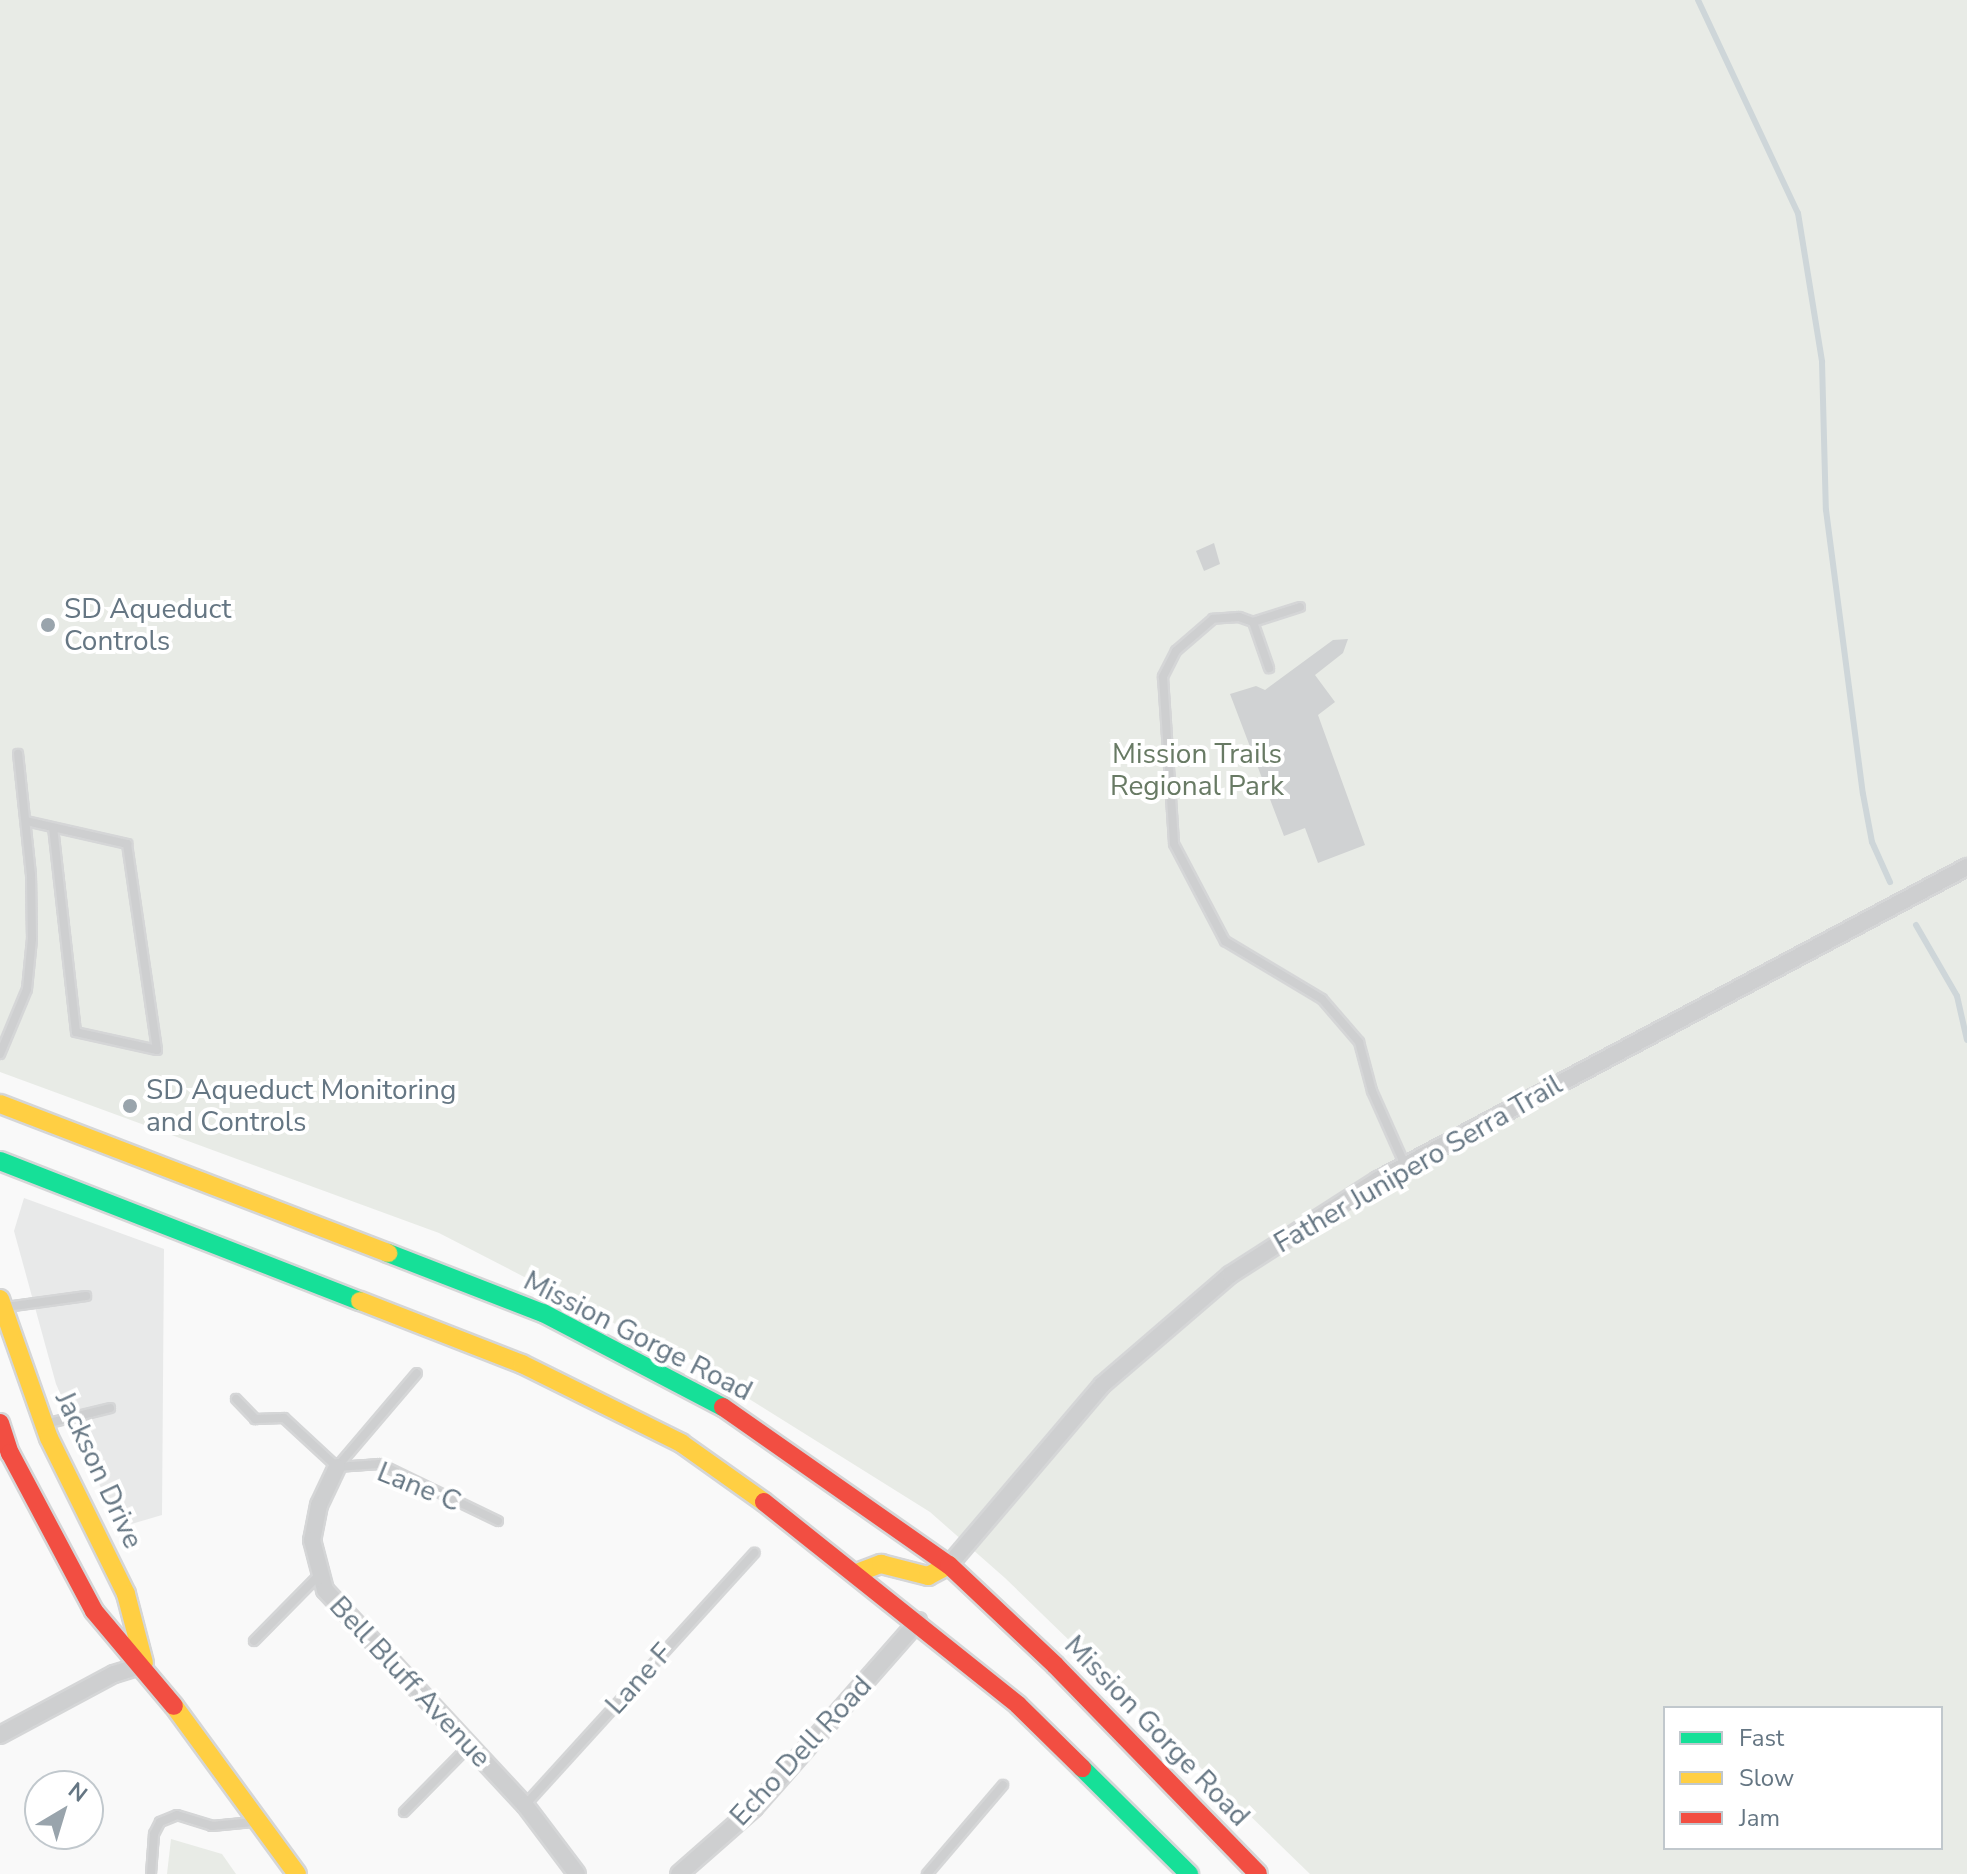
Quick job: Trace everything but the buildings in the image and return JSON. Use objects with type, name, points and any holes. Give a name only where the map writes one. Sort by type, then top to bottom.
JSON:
[{"type":"main road","name":"Mission Gorge Road","points":[[0,1104],[543,1313],[713,1400],[949,1565],[1055,1665],[1258,1874]]},
{"type":"main road","points":[[0,1161],[522,1364],[681,1443],[857,1573],[1018,1705],[1189,1874]]},
{"type":"main road","name":"Jackson Drive","points":[[1,1303],[44,1424],[126,1594],[144,1665]]},
{"type":"main road","name":"Jackson Drive","points":[[0,1423],[10,1453],[94,1611],[144,1665],[297,1874]]},
{"type":"main road","points":[[857,1573],[881,1564],[928,1576],[949,1565]]},
{"type":"street","name":"Father Junipero Serra Trail","points":[[949,1565],[1102,1385],[1230,1275],[1323,1212],[1406,1166],[1967,867]]},
{"type":"street","name":"Bell Bluff Avenue","points":[[337,1467],[314,1522],[318,1576],[343,1615],[525,1805],[577,1874]]},
{"type":"street","name":"Echo Dell Road","points":[[679,1874],[754,1808],[918,1621]]},
{"type":"street","points":[[0,1735],[114,1674],[144,1665]]},
{"type":"lane","points":[[1300,607],[1253,622],[1239,617],[1213,619],[1176,651],[1163,677],[1174,844],[1225,941],[1322,999],[1359,1042],[1372,1091],[1406,1166]]},
{"type":"lane","points":[[1253,622],[1269,668]]},
{"type":"lane","points":[[0,1054],[27,989],[31,875],[18,754]]},
{"type":"lane","points":[[26,821],[127,844],[157,1050],[76,1032],[53,828]]},
{"type":"lane","points":[[1,1303],[86,1296]]},
{"type":"lane","points":[[236,1399],[255,1419],[284,1418],[337,1467],[417,1373]]},
{"type":"lane","points":[[44,1424],[110,1408]]},
{"type":"lane","name":"Lane C","points":[[337,1467],[380,1464],[498,1521]]},
{"type":"lane","name":"Lane F","points":[[525,1805],[754,1553]]},
{"type":"lane","points":[[254,1641],[318,1576]]},
{"type":"lane","points":[[404,1812],[469,1746]]},
{"type":"lane","points":[[927,1874],[1003,1785]]},
{"type":"lane","points":[[151,1874],[154,1834],[160,1822],[177,1815],[212,1826],[258,1821]]},
{"type":"shaded area","points":[[24,1198],[164,1249],[162,1515],[128,1525],[100,1486],[56,1384],[14,1231]]},
{"type":"green space","name":"Mission Trails Regional Park","points":[[0,0],[1967,0],[1967,1874],[1310,1874],[1005,1578],[930,1512],[695,1365],[439,1233],[0,1072]]},
{"type":"green space","points":[[171,1839],[222,1854],[236,1874],[167,1874]]},
{"type":"waterway","points":[[1698,0],[1798,213],[1822,362],[1826,510],[1863,794],[1872,842],[1890,882]]},
{"type":"waterway","points":[[1916,925],[1957,996],[1967,1040]]},
{"type":"traffic: fast","points":[[0,1161],[360,1301]]},
{"type":"traffic: fast","points":[[388,1253],[543,1313],[723,1407]]},
{"type":"traffic: fast","points":[[1082,1768],[1189,1874]]},
{"type":"traffic: slow","points":[[0,1104],[388,1253]]},
{"type":"traffic: slow","points":[[0,1299],[49,1438],[126,1594],[144,1663]]},
{"type":"traffic: slow","points":[[360,1301],[522,1364],[681,1443],[764,1502]]},
{"type":"traffic: slow","points":[[857,1573],[881,1564],[928,1576],[949,1565]]},
{"type":"traffic: slow","points":[[174,1706],[297,1874]]},
{"type":"traffic: jam","points":[[723,1407],[949,1565],[1055,1665],[1258,1874]]},
{"type":"traffic: jam","points":[[0,1423],[10,1453],[94,1611],[174,1706]]},
{"type":"traffic: jam","points":[[764,1502],[1018,1705],[1082,1768]]},
{"type":"place","name":"SD Aqueduct Controls","points":[[48,625]]},
{"type":"place","name":"SD Aqueduct Monitoring and Controls","points":[[130,1106]]}]
